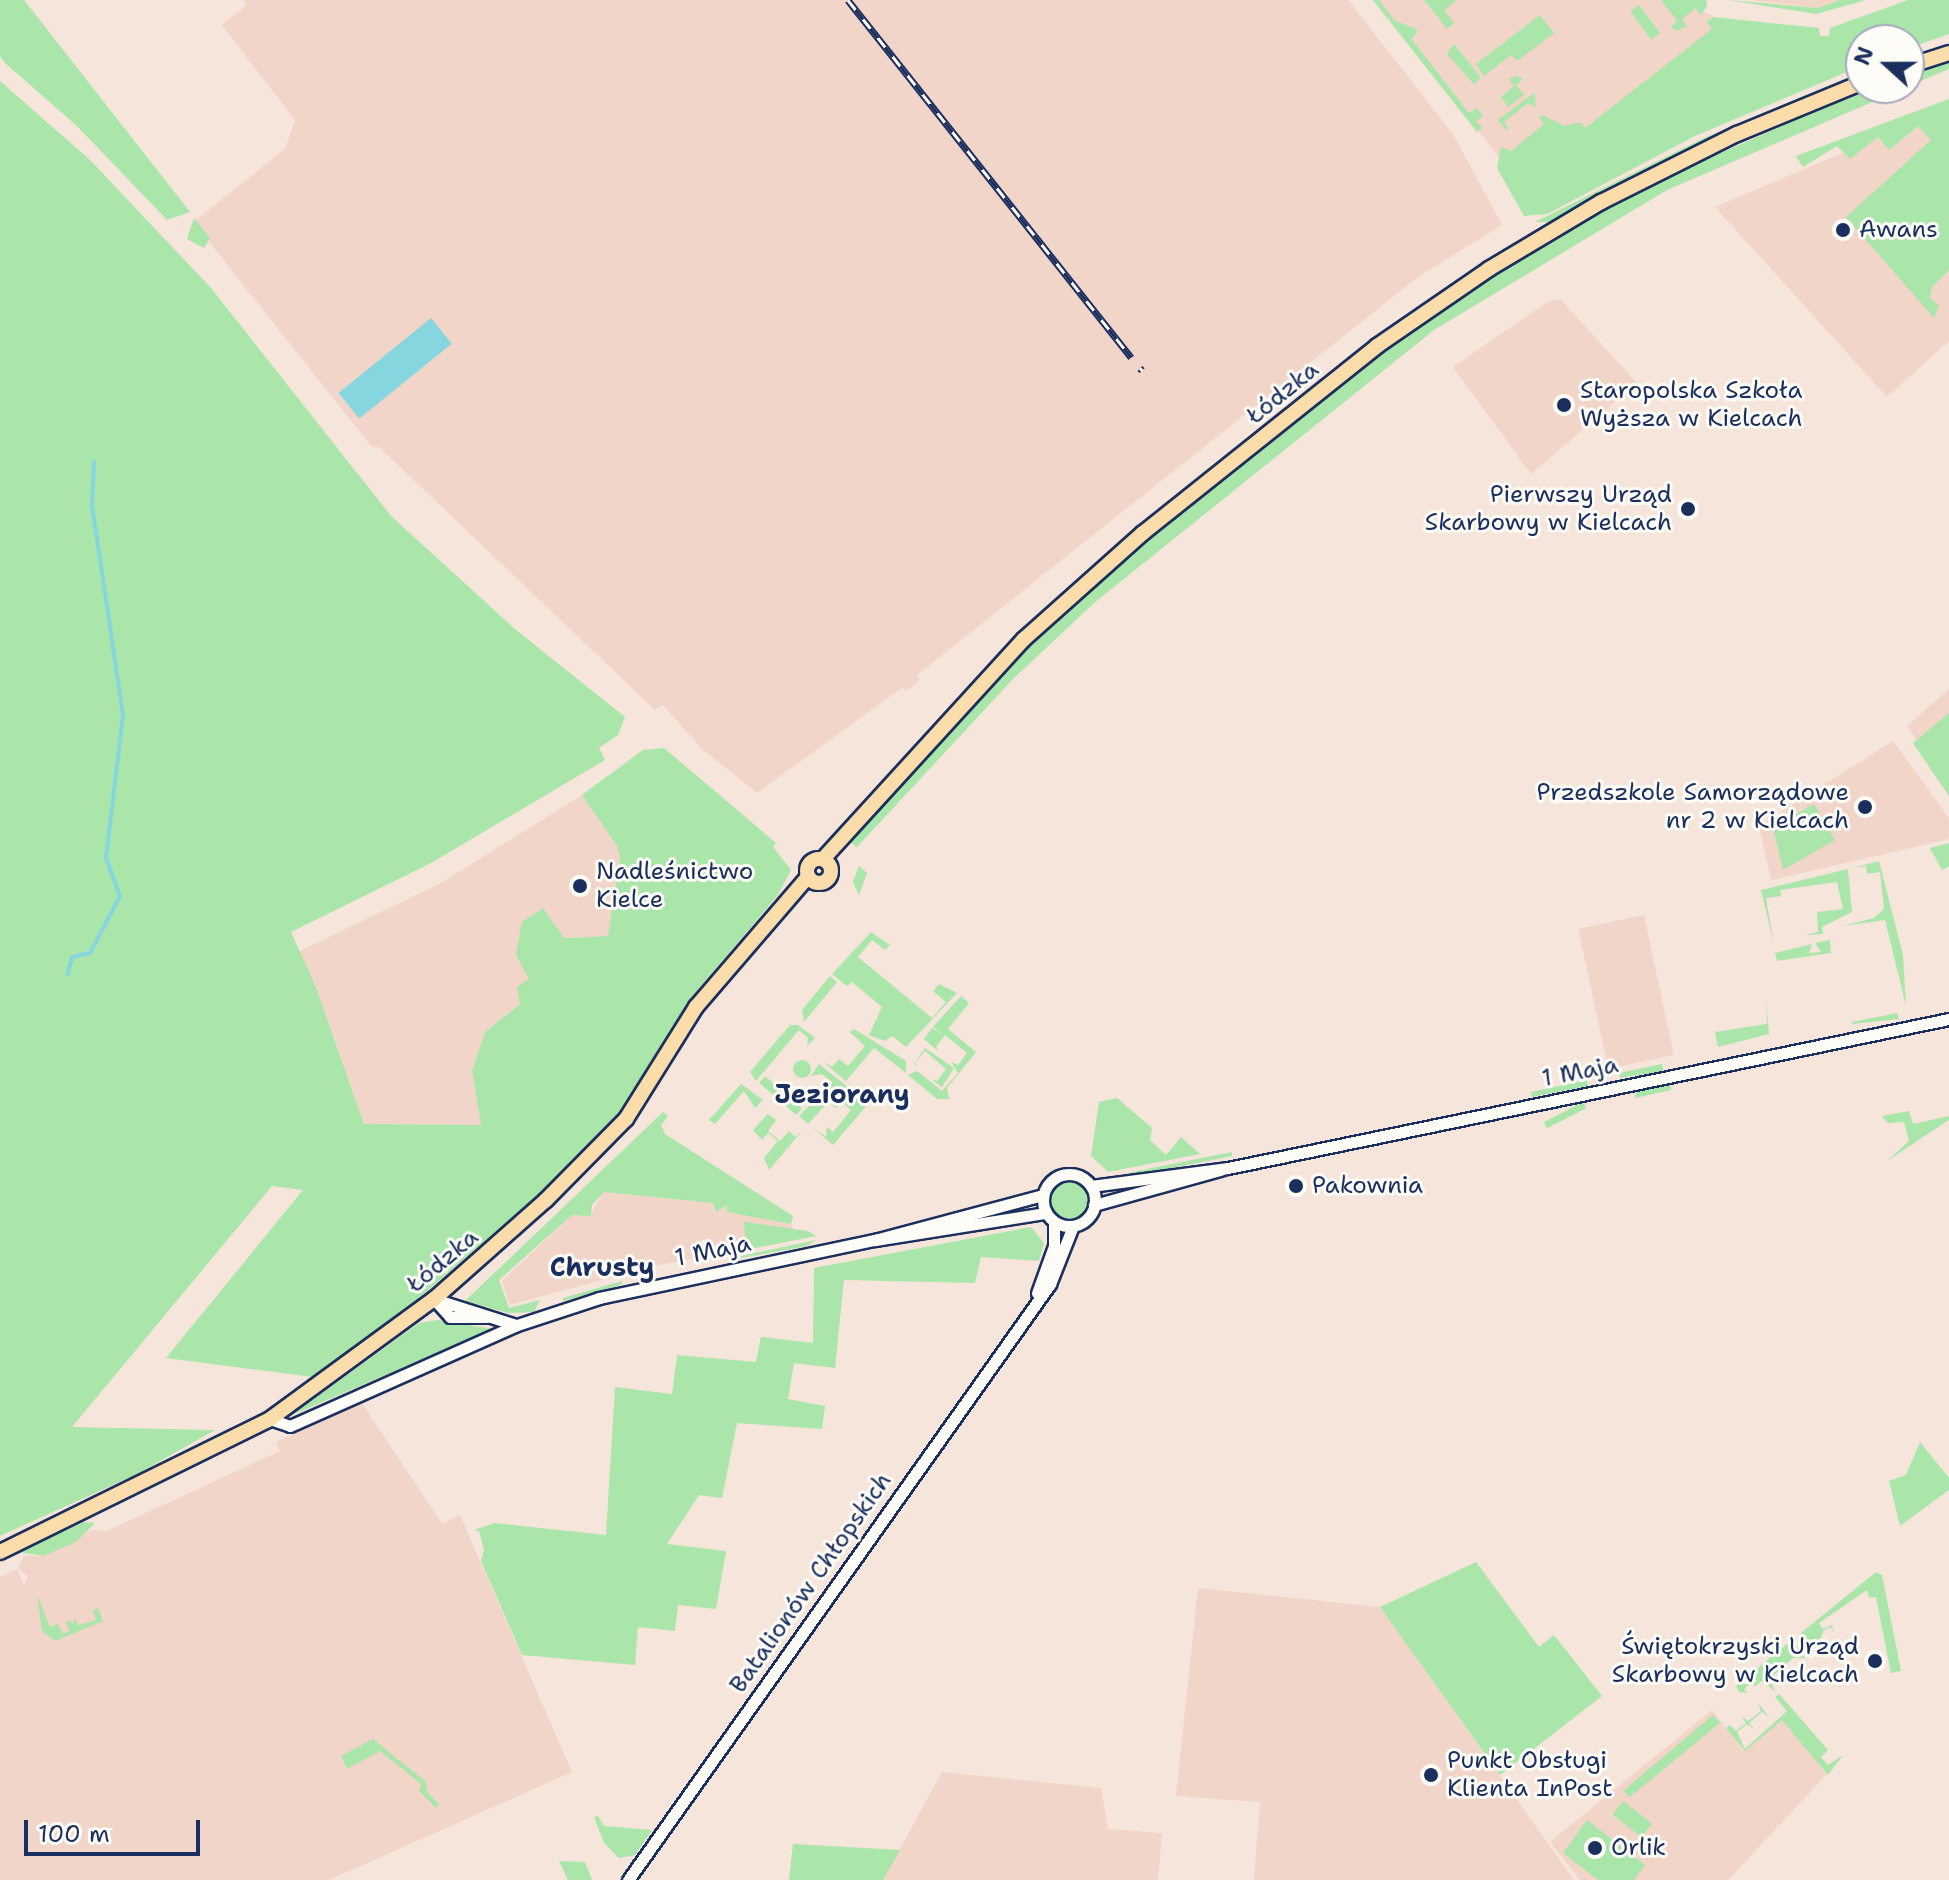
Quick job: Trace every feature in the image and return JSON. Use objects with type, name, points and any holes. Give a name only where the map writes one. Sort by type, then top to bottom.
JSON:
[{"type":"main road","points":[[1925,61],[1949,53]]},
{"type":"main road","name":"Łódzka","points":[[0,1552],[270,1419],[434,1299],[538,1208],[626,1119],[696,1007],[808,877],[818,884],[829,879],[831,867],[823,859],[1009,653],[1152,526],[1377,346],[1480,275],[1601,202],[1737,134],[1845,90]]},
{"type":"street","name":"1 Maja","points":[[1094,1205],[1221,1169],[1949,1019]]},
{"type":"street","name":"1 Maja","points":[[1091,1186],[1221,1169]]},
{"type":"street","points":[[1065,1174],[1083,1178],[1091,1186],[1094,1205],[1087,1219],[1073,1226],[1050,1218],[1043,1195],[1050,1181],[1065,1174]]},
{"type":"street","name":"1 Maja","points":[[270,1419],[290,1426],[517,1325],[634,1289],[875,1240],[1043,1195]]},
{"type":"street","name":"1 Maja","points":[[875,1240],[1050,1218]]},
{"type":"street","name":"Batalionów Chłopskich","points":[[1029,1312],[1054,1246],[1050,1218]]},
{"type":"street","name":"Batalionów Chłopskich","points":[[628,1880],[1050,1284],[1073,1226]]},
{"type":"street","points":[[434,1299],[450,1317],[486,1317],[517,1325]]},
{"type":"shaded area","points":[[243,0],[1348,0],[1453,134],[1502,225],[1418,277],[917,675],[920,680],[906,691],[903,687],[757,793],[702,749],[663,705],[655,710],[379,447],[372,447],[210,243],[196,220],[285,149],[295,120],[222,25],[247,5]]},
{"type":"shaded area","points":[[1375,0],[1701,0],[1704,12],[1715,17],[1707,82],[1503,162]]},
{"type":"shaded area","points":[[1749,0],[1840,0],[1818,8]]},
{"type":"shaded area","name":"Awans","points":[[1949,108],[1949,341],[1887,397],[1715,207]]},
{"type":"shaded area","points":[[1560,299],[1637,383],[1531,474],[1453,367],[1549,301]]},
{"type":"shaded area","points":[[1949,689],[1949,788],[1907,726]]},
{"type":"shaded area","name":"Przedszkole Samorządowe nr 2 w Kielcach","points":[[1893,741],[1949,818],[1949,839],[1771,880],[1759,826]]},
{"type":"shaded area","points":[[582,795],[617,846],[620,858],[608,936],[564,938],[529,979],[520,1003],[485,1032],[472,1071],[481,1125],[364,1124],[315,985],[298,952],[441,883]]},
{"type":"shaded area","points":[[1644,915],[1674,1055],[1608,1069],[1578,929]]},
{"type":"shaded area","points":[[603,1192],[713,1203],[715,1212],[728,1205],[727,1212],[791,1224],[796,1233],[816,1236],[653,1266],[510,1305],[502,1281],[572,1215],[590,1216]]},
{"type":"shaded area","points":[[361,1402],[442,1524],[460,1515],[572,1772],[329,1880],[0,1880],[0,1577],[17,1569],[24,1586],[28,1576],[18,1568],[24,1556],[43,1556],[91,1530],[107,1531],[280,1451],[276,1442]]},
{"type":"shaded area","points":[[1198,1588],[1380,1607],[1574,1880],[1254,1880],[1260,1802],[1176,1796]]},
{"type":"shaded area","points":[[1712,1710],[1744,1751],[1782,1719],[1827,1774],[1728,1880],[1580,1880],[1550,1842]]},
{"type":"shaded area","points":[[942,1772],[1101,1788],[1108,1829],[1162,1833],[1158,1880],[883,1880]]},
{"type":"green space","points":[[0,0],[24,0],[190,212],[167,220],[77,126],[5,63],[0,56]]},
{"type":"green space","points":[[1373,0],[1379,0],[1395,21],[1418,32],[1411,38],[1469,113],[1477,108],[1483,116],[1476,121],[1482,128],[1477,132]]},
{"type":"green space","points":[[1424,0],[1457,0],[1444,10],[1454,23],[1447,29]]},
{"type":"green space","points":[[1661,0],[1706,0],[1707,6],[1701,15],[1696,8],[1682,19],[1687,26],[1677,31],[1671,27],[1677,21]]},
{"type":"green space","points":[[1728,0],[1818,8],[1840,0],[1866,0],[1816,14]]},
{"type":"green space","points":[[1908,0],[1949,0],[1949,34],[1925,42],[1925,24],[1845,24],[1845,73],[1695,136],[1547,214],[1524,216],[1497,168],[1501,147],[1511,151],[1544,124],[1539,117],[1543,115],[1564,126],[1580,122],[1585,128],[1712,29],[1707,22],[1713,17],[1819,28],[1820,36],[1829,36],[1830,28]]},
{"type":"green space","points":[[1639,5],[1660,33],[1651,40],[1630,12]]},
{"type":"green space","points":[[1540,15],[1554,33],[1517,61],[1511,55],[1484,76],[1476,64]]},
{"type":"green space","points":[[1454,44],[1481,78],[1474,84],[1480,91],[1447,54]]},
{"type":"green space","points":[[1949,60],[1949,69],[1925,79],[1925,68]]},
{"type":"green space","points":[[1517,76],[1523,79],[1516,85],[1524,95],[1508,107],[1501,97],[1514,86],[1509,79]]},
{"type":"green space","points":[[1845,79],[1666,161],[1553,222],[1535,222],[1704,138]]},
{"type":"green space","points":[[0,81],[90,160],[211,288],[391,516],[516,630],[625,717],[618,735],[599,748],[605,760],[431,863],[291,932],[315,985],[364,1124],[481,1125],[472,1071],[485,1032],[520,1004],[517,987],[529,979],[516,955],[522,922],[543,908],[564,938],[608,936],[620,858],[617,846],[582,795],[643,750],[664,748],[776,843],[773,847],[791,870],[778,895],[699,988],[638,1093],[544,1190],[412,1304],[313,1377],[166,1358],[303,1190],[272,1186],[72,1427],[215,1430],[139,1473],[0,1536]]},
{"type":"green space","points":[[1534,93],[1536,107],[1528,103],[1504,122],[1509,130],[1505,129],[1498,120]]},
{"type":"green space","points":[[1845,99],[1845,104],[1868,104],[1667,190],[1434,330],[1094,603],[1014,678],[857,847],[850,842],[1042,633],[1120,561],[1413,329],[1511,264],[1652,183]]},
{"type":"green space","points":[[1949,99],[1949,270],[1932,287],[1930,298],[1939,306],[1934,318],[1846,217],[1931,140],[1918,126],[1889,150],[1878,137],[1850,159],[1837,146],[1803,167],[1796,156]]},
{"type":"green space","points":[[194,218],[210,238],[204,248],[187,239]]},
{"type":"green space","points":[[1949,713],[1949,796],[1913,743]]},
{"type":"green space","points":[[1814,804],[1835,840],[1783,870],[1773,827]]},
{"type":"green space","points":[[1949,843],[1949,866],[1942,870],[1930,848]]},
{"type":"green space","points":[[1879,861],[1903,955],[1906,1006],[1885,920],[1843,926],[1874,918],[1884,909],[1880,872],[1867,874],[1866,866],[1853,868]]},
{"type":"green space","points":[[859,866],[867,873],[859,895],[853,882]]},
{"type":"green space","points":[[1848,869],[1852,912],[1822,927],[1823,934],[1804,935],[1818,932],[1817,912],[1843,909],[1837,882],[1780,890],[1781,896],[1766,898],[1774,945],[1761,890]]},
{"type":"green space","points":[[871,932],[890,945],[885,950],[872,940],[858,957],[932,1018],[946,1002],[933,991],[939,984],[957,993],[906,1047],[892,1036],[885,1041],[869,1035],[882,1007],[852,982],[847,986],[832,974]]},
{"type":"green space","points":[[1830,940],[1831,953],[1777,961],[1775,953],[1812,944],[1809,953],[1821,952],[1815,943]]},
{"type":"green space","points":[[830,976],[837,982],[804,1022],[802,1010]]},
{"type":"green space","points":[[961,996],[969,1003],[948,1029],[976,1052],[947,1088],[949,1099],[937,1099],[908,1075],[917,1071],[942,1091],[958,1073],[951,1062],[958,1065],[967,1053],[945,1035],[936,1047],[939,1052],[924,1039],[932,1028],[942,1035],[933,1027]]},
{"type":"green space","points":[[1766,1000],[1769,1034],[1718,1047],[1715,1032],[1767,1024]]},
{"type":"green space","points":[[1897,1013],[1899,1019],[1851,1024],[1852,1022]]},
{"type":"green space","points":[[790,1025],[798,1025],[815,1038],[807,1046],[808,1038],[799,1030],[756,1081],[750,1072]]},
{"type":"green space","points":[[854,1029],[906,1061],[906,1073],[874,1048],[846,1081],[823,1062],[832,1067],[839,1059],[848,1066],[865,1046],[850,1032]]},
{"type":"green space","points":[[925,1048],[954,1068],[942,1087],[931,1079],[937,1081],[946,1069],[925,1051],[915,1063],[919,1067],[914,1064]]},
{"type":"green space","points":[[798,1060],[806,1060],[811,1069],[809,1076],[798,1078],[793,1073],[793,1065]]},
{"type":"green space","points":[[819,1064],[849,1088],[841,1088],[808,1124],[799,1116],[833,1082],[821,1074],[811,1076]]},
{"type":"green space","points":[[1662,1064],[1663,1071],[1620,1078],[1619,1073]]},
{"type":"green space","points":[[765,1076],[802,1108],[796,1115],[759,1083]]},
{"type":"green space","points":[[1587,1080],[1588,1086],[1532,1097],[1531,1092]]},
{"type":"green space","points":[[741,1084],[763,1100],[755,1108],[744,1091],[715,1124],[709,1120]]},
{"type":"green space","points":[[1670,1084],[1671,1090],[1635,1098],[1636,1090]]},
{"type":"green space","points":[[842,1091],[852,1091],[868,1104],[833,1145],[811,1126],[826,1137],[827,1127],[833,1132],[851,1110],[842,1102],[836,1108],[831,1104]]},
{"type":"green space","points":[[1117,1098],[1152,1128],[1150,1140],[1166,1155],[1181,1137],[1200,1154],[1108,1172],[1091,1156],[1099,1102]]},
{"type":"green space","points":[[1583,1102],[1586,1108],[1547,1128],[1544,1122]]},
{"type":"green space","points":[[774,1107],[768,1114],[776,1120],[768,1131],[780,1141],[789,1131],[795,1137],[802,1131],[769,1170],[764,1158],[778,1141],[768,1133],[762,1140],[753,1130]]},
{"type":"green space","points":[[1877,1111],[1882,1116],[1909,1111],[1913,1124],[1949,1116],[1949,1120],[1887,1161],[1909,1141],[1904,1122],[1888,1123]]},
{"type":"green space","points":[[663,1112],[668,1116],[661,1125],[665,1134],[793,1216],[791,1224],[727,1212],[727,1205],[716,1212],[713,1203],[604,1192],[592,1205],[591,1216],[572,1215],[499,1280],[509,1308],[540,1300],[534,1312],[508,1313],[465,1301]]},
{"type":"green space","points":[[1232,1152],[1232,1156],[1117,1179],[1132,1172]]},
{"type":"green space","points":[[1068,1181],[1082,1186],[1087,1200],[1082,1214],[1068,1219],[1054,1214],[1049,1200],[1054,1186]]},
{"type":"green space","points":[[744,1222],[808,1231],[816,1236],[740,1251],[746,1247]]},
{"type":"green space","points":[[1031,1227],[1044,1243],[1039,1261],[981,1257],[975,1283],[844,1280],[835,1368],[794,1363],[788,1399],[825,1406],[822,1429],[737,1423],[722,1498],[699,1495],[667,1544],[726,1551],[716,1609],[678,1605],[675,1631],[638,1627],[635,1665],[522,1655],[481,1561],[484,1550],[479,1531],[474,1530],[495,1523],[606,1535],[615,1387],[672,1394],[677,1355],[756,1362],[761,1337],[813,1343],[814,1268]]},
{"type":"green space","points":[[816,1240],[807,1246],[741,1258],[741,1256]]},
{"type":"green space","points":[[622,1281],[621,1285],[563,1301],[563,1298]]},
{"type":"green space","points":[[438,1320],[493,1329],[292,1415],[419,1323]]},
{"type":"green space","points":[[1920,1442],[1949,1478],[1949,1490],[1900,1526],[1889,1481],[1906,1475]]},
{"type":"green space","points":[[84,1522],[95,1523],[76,1542],[43,1556],[19,1552]]},
{"type":"green space","points":[[1476,1562],[1539,1647],[1554,1635],[1602,1696],[1500,1775],[1380,1607]]},
{"type":"green space","points":[[1876,1572],[1882,1575],[1901,1671],[1891,1673],[1876,1597],[1869,1598],[1867,1590],[1819,1623],[1823,1629],[1832,1625],[1834,1633],[1831,1627],[1824,1630],[1816,1648],[1801,1633]]},
{"type":"green space","points":[[37,1594],[50,1627],[58,1624],[63,1634],[70,1631],[65,1621],[74,1623],[74,1617],[79,1625],[96,1620],[93,1611],[88,1613],[98,1608],[103,1621],[55,1641],[42,1631]]},
{"type":"green space","points":[[1792,1640],[1805,1658],[1793,1658],[1769,1679],[1776,1692],[1762,1681],[1755,1686],[1751,1683],[1744,1689],[1747,1693],[1739,1692],[1736,1686]]},
{"type":"green space","points":[[1779,1694],[1828,1750],[1821,1757],[1828,1765],[1843,1755],[1828,1775],[1782,1720],[1745,1751],[1726,1728],[1730,1725],[1736,1731],[1746,1723],[1741,1716],[1748,1721],[1761,1711],[1758,1703],[1769,1717],[1762,1712],[1749,1723],[1754,1729],[1747,1724],[1737,1732],[1745,1749],[1787,1711],[1775,1697]]},
{"type":"green space","points":[[1713,1715],[1720,1723],[1630,1797],[1623,1791]]},
{"type":"green space","points":[[373,1739],[426,1782],[427,1792],[439,1804],[436,1808],[419,1791],[421,1784],[380,1751],[347,1769],[341,1756]]},
{"type":"green space","points":[[1623,1801],[1652,1824],[1642,1837],[1613,1814]]},
{"type":"green space","points":[[598,1816],[604,1826],[652,1830],[635,1855],[619,1858],[604,1843],[594,1817]]},
{"type":"green space","name":"Orlik","points":[[1587,1820],[1645,1865],[1634,1880],[1598,1880],[1563,1853]]},
{"type":"green space","points":[[793,1844],[900,1850],[883,1880],[789,1880]]},
{"type":"green space","points":[[559,1861],[585,1862],[592,1880],[568,1880]]},
{"type":"water","points":[[431,318],[452,344],[359,419],[339,393]]},
{"type":"waterway","points":[[68,974],[72,957],[90,953],[120,896],[106,858],[123,715],[92,506],[94,462]]},
{"type":"railway","points":[[848,0],[1131,357]]},
{"type":"place","name":"Awans","points":[[1843,230]]},
{"type":"place","name":"Staropolska Szkoła Wyższa w Kielcach","points":[[1564,405]]},
{"type":"place","name":"Pierwszy Urząd Skarbowy w Kielcach","points":[[1688,509]]},
{"type":"place","name":"Przedszkole Samorządowe nr 2 w Kielcach","points":[[1865,807]]},
{"type":"place","name":"Nadleśnictwo Kielce","points":[[580,886]]},
{"type":"place","name":"Pakownia","points":[[1296,1186]]},
{"type":"place","name":"Świętokrzyski Urząd Skarbowy w Kielcach","points":[[1875,1661]]},
{"type":"place","name":"Punkt Obsługi Klienta InPost","points":[[1431,1775]]},
{"type":"place","name":"Orlik","points":[[1595,1848]]},
{"type":"district","name":"Jeziorany","points":[[842,1094]]},
{"type":"district","name":"Chrusty","points":[[602,1267]]}]
